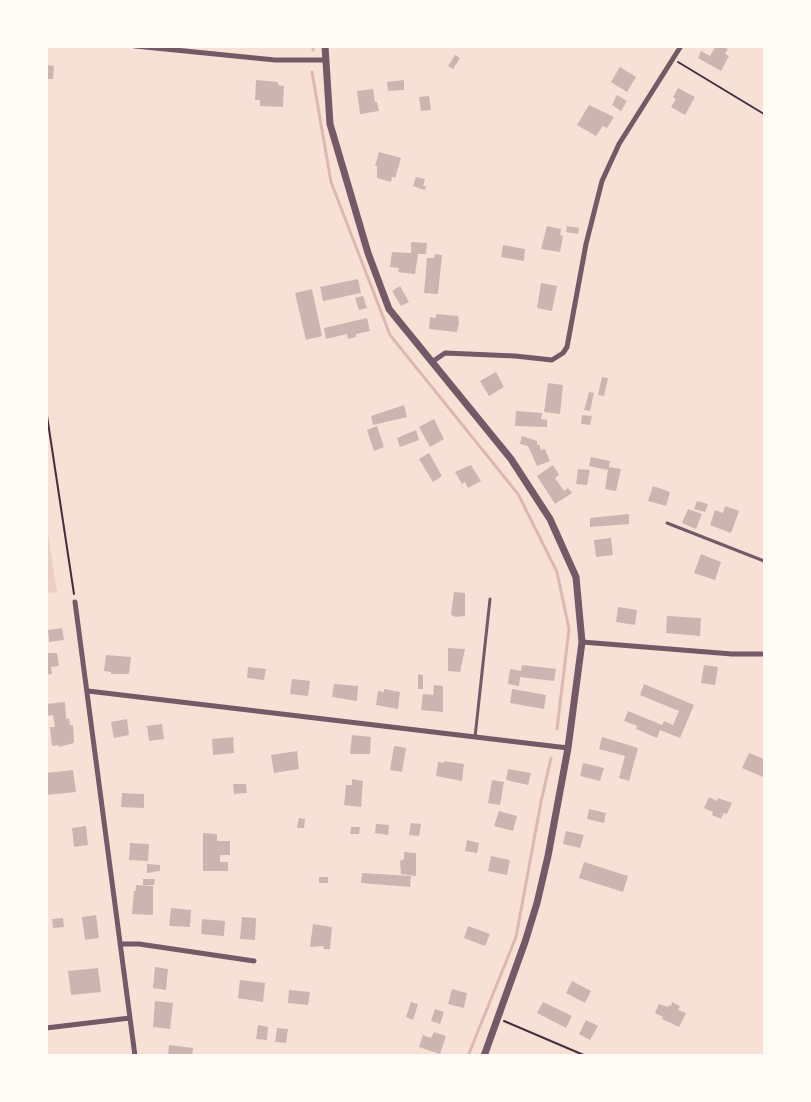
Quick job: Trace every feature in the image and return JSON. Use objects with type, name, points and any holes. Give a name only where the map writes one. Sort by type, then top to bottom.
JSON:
[{"type":"street","points":[[135,46],[275,60],[325,60]]},
{"type":"street","points":[[325,46],[330,124],[368,253],[389,309],[511,459],[550,519],[576,577],[582,642],[568,748],[548,856],[537,903],[484,1056]]},
{"type":"street","points":[[432,362],[445,353],[504,355],[552,360],[563,353],[567,347],[586,244],[602,181],[619,144],[681,46]]},
{"type":"street","points":[[75,602],[135,1056]]},
{"type":"street","points":[[582,642],[732,654],[765,654]]},
{"type":"street","points":[[88,692],[568,748]]},
{"type":"street","points":[[120,944],[139,944],[254,961]]},
{"type":"street","points":[[46,1028],[130,1018]]},
{"type":"lane","points":[[667,523],[765,561]]},
{"type":"lane","points":[[475,737],[490,599]]},
{"type":"path","points":[[673,60],[765,114]]},
{"type":"path","points":[[46,409],[75,602]]},
{"type":"path","points":[[499,1018],[586,1056]]},
{"type":"shaded area","points":[[46,520],[57,592],[47,593],[46,593]]},
{"type":"building","points":[[716,46],[728,49],[725,54],[729,56],[721,71],[698,58],[701,51],[710,56]]},
{"type":"building","points":[[455,55],[460,58],[453,69],[448,66]]},
{"type":"building","points":[[46,65],[54,66],[53,79],[46,79]]},
{"type":"building","points":[[620,67],[636,77],[627,92],[611,82]]},
{"type":"building","points":[[256,80],[278,82],[278,85],[284,86],[283,107],[260,106],[260,100],[255,100]]},
{"type":"building","points":[[404,80],[404,90],[388,91],[387,82]]},
{"type":"building","points":[[678,88],[695,97],[685,115],[671,107],[676,99],[673,97]]},
{"type":"building","points":[[373,89],[379,111],[360,114],[357,91]]},
{"type":"building","points":[[617,95],[627,101],[621,111],[612,105]]},
{"type":"building","points":[[429,96],[431,110],[421,111],[419,97]]},
{"type":"building","points":[[589,105],[614,117],[607,128],[603,126],[596,136],[577,125]]},
{"type":"building","points":[[379,152],[401,158],[395,178],[392,177],[391,182],[377,178],[377,166],[375,166]]},
{"type":"building","points":[[416,177],[425,179],[423,186],[426,186],[425,190],[413,186]]},
{"type":"building","points":[[547,226],[561,229],[560,235],[563,236],[560,252],[541,249]]},
{"type":"building","points":[[567,226],[579,228],[578,234],[566,232]]},
{"type":"building","points":[[411,242],[427,243],[426,254],[418,254],[415,274],[398,272],[399,268],[390,267],[392,252],[411,253]]},
{"type":"building","points":[[503,245],[525,249],[524,261],[501,257]]},
{"type":"building","points":[[435,254],[442,255],[438,294],[424,293],[427,258],[434,258]]},
{"type":"building","points":[[358,279],[361,293],[323,301],[320,287]]},
{"type":"building","points":[[541,283],[557,286],[552,311],[537,308]]},
{"type":"building","points":[[400,286],[409,302],[401,306],[392,291]]},
{"type":"building","points":[[312,289],[322,336],[306,340],[295,293]]},
{"type":"building","points":[[363,296],[367,308],[359,310],[355,298]]},
{"type":"building","points":[[436,314],[458,316],[457,332],[429,329],[430,317],[436,318]]},
{"type":"building","points":[[367,318],[370,331],[356,334],[356,337],[348,339],[347,334],[326,339],[324,328]]},
{"type":"building","points":[[496,372],[504,387],[489,396],[480,381]]},
{"type":"building","points":[[602,377],[608,378],[604,396],[598,395]]},
{"type":"building","points":[[548,383],[563,385],[560,414],[544,412]]},
{"type":"building","points":[[589,392],[594,393],[590,411],[584,410]]},
{"type":"building","points":[[404,405],[407,417],[373,425],[371,416]]},
{"type":"building","points":[[516,411],[542,413],[541,419],[547,420],[547,427],[515,426]]},
{"type":"building","points":[[582,415],[592,416],[590,425],[581,424]]},
{"type":"building","points":[[434,419],[444,439],[430,447],[419,427]]},
{"type":"building","points":[[377,426],[384,447],[374,451],[367,430]]},
{"type":"building","points":[[416,430],[419,440],[400,447],[397,438]]},
{"type":"building","points":[[522,436],[537,441],[541,450],[545,449],[550,461],[537,466],[528,446],[520,444]]},
{"type":"building","points":[[429,453],[442,476],[433,482],[419,459]]},
{"type":"building","points":[[591,457],[610,461],[609,467],[621,469],[616,491],[605,489],[608,470],[589,466]]},
{"type":"building","points":[[471,465],[481,481],[468,488],[465,482],[462,484],[455,472]]},
{"type":"building","points":[[553,465],[559,475],[555,478],[564,491],[568,488],[572,493],[555,504],[537,476]]},
{"type":"building","points":[[578,469],[590,470],[587,485],[576,484]]},
{"type":"building","points":[[653,486],[670,492],[666,506],[648,501]]},
{"type":"building","points":[[697,501],[708,504],[705,512],[694,509]]},
{"type":"building","points":[[725,506],[739,511],[731,533],[710,525],[715,510],[723,513]]},
{"type":"building","points":[[688,509],[702,514],[696,529],[682,523]]},
{"type":"building","points":[[629,514],[629,524],[590,527],[590,518]]},
{"type":"building","points":[[611,538],[613,555],[596,557],[594,540]]},
{"type":"building","points":[[701,554],[721,562],[715,580],[694,573]]},
{"type":"building","points":[[454,592],[465,593],[465,616],[451,615]]},
{"type":"building","points":[[618,607],[637,610],[635,625],[616,622]]},
{"type":"building","points":[[667,616],[701,618],[700,636],[666,633]]},
{"type":"building","points":[[62,628],[64,640],[49,642],[48,630]]},
{"type":"building","points":[[448,648],[465,649],[460,672],[448,671]]},
{"type":"building","points":[[46,653],[57,653],[59,666],[51,667],[52,674],[46,675]]},
{"type":"building","points":[[106,655],[131,657],[129,674],[111,674],[111,672],[104,671]]},
{"type":"building","points":[[522,665],[556,669],[554,681],[520,677],[519,686],[508,684],[510,669],[521,671]]},
{"type":"building","points":[[704,665],[718,667],[715,685],[701,683]]},
{"type":"building","points":[[248,667],[266,669],[264,680],[247,678]]},
{"type":"building","points":[[418,674],[423,675],[423,689],[418,689]]},
{"type":"building","points":[[292,679],[310,681],[308,696],[290,694]]},
{"type":"building","points":[[334,684],[358,686],[357,701],[332,697]]},
{"type":"building","points":[[644,684],[694,705],[680,738],[660,730],[657,738],[624,721],[628,711],[662,725],[664,721],[673,725],[679,711],[640,695]]},
{"type":"building","points":[[434,685],[443,686],[443,712],[421,710],[423,694],[433,695]]},
{"type":"building","points":[[384,689],[400,692],[398,709],[376,705],[378,691],[384,692]]},
{"type":"building","points":[[512,689],[546,695],[544,709],[510,703]]},
{"type":"building","points":[[65,702],[66,719],[69,718],[70,725],[73,725],[74,743],[59,747],[59,745],[52,746],[50,727],[55,727],[53,715],[46,716],[46,704]]},
{"type":"building","points":[[127,719],[129,735],[114,738],[111,722]]},
{"type":"building","points":[[162,724],[164,739],[149,741],[147,726]]},
{"type":"building","points":[[352,735],[371,737],[370,754],[350,754]]},
{"type":"building","points":[[233,737],[234,753],[213,755],[212,739]]},
{"type":"building","points":[[602,737],[638,748],[629,781],[619,778],[625,756],[599,749]]},
{"type":"building","points":[[394,746],[406,748],[402,772],[390,770]]},
{"type":"building","points":[[297,751],[299,769],[274,773],[271,755]]},
{"type":"building","points":[[749,753],[764,759],[763,777],[742,768]]},
{"type":"building","points":[[444,761],[464,764],[462,781],[436,776],[438,762],[444,763]]},
{"type":"building","points":[[583,763],[604,768],[600,781],[580,776]]},
{"type":"building","points":[[508,769],[531,773],[528,785],[506,780]]},
{"type":"building","points":[[73,770],[76,792],[46,795],[46,773]]},
{"type":"building","points":[[352,779],[363,781],[361,807],[344,805],[346,785],[352,785]]},
{"type":"building","points":[[492,780],[504,782],[500,805],[488,803]]},
{"type":"building","points":[[233,784],[246,784],[247,793],[234,794]]},
{"type":"building","points":[[122,793],[144,794],[144,808],[121,807]]},
{"type":"building","points":[[709,797],[717,801],[718,798],[732,803],[727,814],[724,813],[721,819],[704,808]]},
{"type":"building","points":[[589,809],[606,813],[604,823],[587,819]]},
{"type":"building","points":[[499,811],[517,816],[513,831],[494,826]]},
{"type":"building","points":[[299,818],[305,819],[304,828],[297,828]]},
{"type":"building","points":[[411,823],[421,824],[419,836],[409,835]]},
{"type":"building","points":[[376,824],[389,825],[388,835],[375,833]]},
{"type":"building","points":[[86,826],[88,845],[74,847],[72,828]]},
{"type":"building","points":[[351,827],[360,827],[359,834],[350,834]]},
{"type":"building","points":[[566,831],[584,835],[580,848],[563,844]]},
{"type":"building","points":[[203,833],[217,834],[217,841],[230,841],[230,855],[220,855],[220,862],[228,862],[228,871],[203,871]]},
{"type":"building","points":[[467,840],[479,843],[477,853],[465,851]]},
{"type":"building","points":[[130,843],[149,844],[148,861],[129,860]]},
{"type":"building","points":[[404,852],[416,853],[416,876],[401,874],[400,861],[404,859]]},
{"type":"building","points":[[491,856],[510,860],[507,875],[488,871]]},
{"type":"building","points":[[584,862],[628,876],[623,892],[579,878]]},
{"type":"building","points":[[147,864],[160,865],[160,871],[147,873]]},
{"type":"building","points":[[362,873],[411,876],[410,887],[361,883]]},
{"type":"building","points":[[319,877],[328,877],[328,883],[319,883]]},
{"type":"building","points":[[143,879],[155,879],[154,885],[143,885]]},
{"type":"building","points":[[136,885],[153,886],[153,915],[132,914]]},
{"type":"building","points":[[171,908],[191,910],[190,927],[169,926]]},
{"type":"building","points":[[96,915],[99,938],[85,940],[82,917]]},
{"type":"building","points":[[242,917],[256,918],[255,940],[240,939]]},
{"type":"building","points":[[63,918],[64,927],[53,928],[52,919]]},
{"type":"building","points":[[202,919],[225,921],[224,936],[201,934]]},
{"type":"building","points":[[313,924],[332,927],[330,949],[323,949],[324,946],[310,947]]},
{"type":"building","points":[[468,926],[490,934],[485,946],[464,938]]},
{"type":"building","points":[[155,967],[168,969],[166,990],[153,988]]},
{"type":"building","points":[[98,968],[101,992],[71,995],[68,971]]},
{"type":"building","points":[[240,980],[265,983],[263,1002],[238,998]]},
{"type":"building","points":[[572,981],[591,991],[585,1003],[566,993]]},
{"type":"building","points":[[452,989],[467,993],[464,1008],[448,1004]]},
{"type":"building","points":[[289,990],[310,992],[308,1005],[288,1003]]},
{"type":"building","points":[[155,1001],[173,1003],[170,1029],[153,1027]]},
{"type":"building","points":[[411,1002],[418,1004],[413,1020],[406,1017]]},
{"type":"building","points":[[543,1002],[572,1016],[566,1028],[537,1013]]},
{"type":"building","points":[[672,1002],[680,1006],[678,1010],[686,1013],[679,1027],[655,1013],[659,1004],[668,1007]]},
{"type":"building","points":[[435,1009],[444,1012],[440,1024],[431,1021]]},
{"type":"building","points":[[586,1020],[598,1026],[590,1040],[579,1034]]},
{"type":"building","points":[[258,1025],[268,1027],[267,1040],[256,1039]]},
{"type":"building","points":[[277,1028],[288,1029],[286,1043],[275,1042]]},
{"type":"building","points":[[434,1032],[446,1036],[440,1054],[419,1047],[423,1035],[431,1038]]},
{"type":"building","points":[[169,1045],[193,1048],[192,1056],[168,1056]]},
{"type":"waterway","points":[[312,72],[331,182],[390,335],[518,494],[557,572],[569,629],[557,729]]},
{"type":"waterway","points":[[468,1056],[516,937],[551,758]]}]
